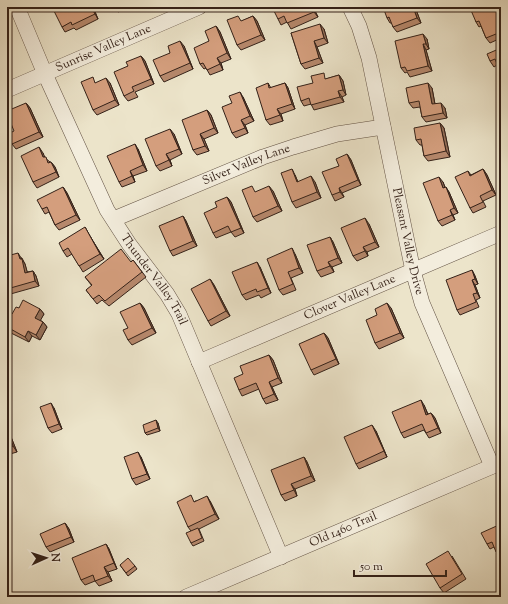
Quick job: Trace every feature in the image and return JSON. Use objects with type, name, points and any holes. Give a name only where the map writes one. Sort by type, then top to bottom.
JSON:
[{"type":"street","name":"Thunder Valley Trail","points":[[18,7],[45,74],[96,188],[129,244],[167,294],[179,314],[281,557]]},
{"type":"street","name":"Sunrise Valley Lane","points":[[7,90],[199,7]]},
{"type":"street","name":"Pleasant Valley Drive","points":[[350,7],[359,26],[369,58],[422,303],[496,465]]},
{"type":"street","name":"Silver Valley Lane","points":[[114,219],[293,146],[337,134],[383,127]]},
{"type":"street","name":"Clover Valley Lane","points":[[199,362],[501,233]]},
{"type":"street","name":"Old 1460 Trail","points":[[186,597],[496,465]]},
{"type":"building","points":[[62,7],[91,7],[95,14],[72,25],[71,22],[62,27],[54,11]]},
{"type":"building","points":[[279,7],[312,7],[314,12],[287,23],[284,16],[278,19],[274,11],[280,8]]},
{"type":"building","points":[[383,7],[413,7],[417,18],[393,27],[389,17],[387,18]]},
{"type":"building","points":[[496,7],[501,18],[501,32],[486,38],[479,21],[476,22],[470,8]]},
{"type":"building","points":[[238,16],[241,21],[253,16],[261,35],[237,45],[227,20]]},
{"type":"building","points":[[320,24],[324,38],[314,41],[319,58],[301,64],[291,33]]},
{"type":"building","points":[[216,26],[227,53],[217,58],[220,64],[207,70],[203,63],[200,64],[194,48],[209,41],[205,31]]},
{"type":"building","points":[[423,34],[426,44],[423,44],[428,66],[407,71],[405,67],[401,68],[395,41]]},
{"type":"building","points":[[180,41],[190,63],[160,76],[153,60],[170,53],[168,46]]},
{"type":"building","points":[[501,48],[501,74],[495,59],[490,61],[487,54]]},
{"type":"building","points":[[141,56],[151,79],[132,87],[134,91],[124,96],[114,72],[128,66],[126,62]]},
{"type":"building","points":[[324,73],[325,79],[339,75],[343,90],[338,91],[340,97],[311,105],[309,98],[301,101],[297,87],[313,83],[311,76]]},
{"type":"building","points":[[93,77],[95,83],[106,78],[115,100],[93,110],[81,82]]},
{"type":"building","points":[[268,83],[269,88],[285,83],[292,104],[277,109],[280,115],[266,120],[256,88]]},
{"type":"building","points":[[428,83],[432,104],[441,103],[443,113],[422,117],[419,101],[409,103],[406,88]]},
{"type":"building","points":[[240,92],[250,116],[241,120],[245,128],[232,133],[222,107],[232,103],[229,96]]},
{"type":"building","points":[[26,103],[39,132],[12,144],[8,134],[14,131],[7,111]]},
{"type":"building","points":[[207,110],[214,128],[200,134],[205,146],[193,150],[182,120]]},
{"type":"building","points":[[440,123],[446,151],[424,156],[421,139],[416,140],[414,128]]},
{"type":"building","points":[[170,129],[179,149],[166,154],[169,160],[156,166],[145,139]]},
{"type":"building","points":[[135,144],[143,165],[130,171],[132,176],[119,182],[107,156]]},
{"type":"building","points":[[39,147],[43,157],[46,157],[48,163],[51,162],[56,172],[33,182],[21,156]]},
{"type":"building","points":[[347,154],[358,180],[339,188],[340,192],[332,195],[322,172],[339,166],[336,159]]},
{"type":"building","points":[[292,169],[297,182],[311,176],[317,192],[292,202],[281,173]]},
{"type":"building","points":[[483,169],[492,190],[480,196],[483,202],[470,208],[455,177],[468,171],[470,176]]},
{"type":"building","points":[[501,170],[501,182],[497,172]]},
{"type":"building","points":[[439,177],[443,188],[446,187],[454,208],[450,210],[452,215],[438,221],[423,183]]},
{"type":"building","points":[[252,186],[255,192],[269,186],[278,206],[253,217],[242,190]]},
{"type":"building","points":[[63,187],[76,215],[55,225],[47,207],[42,209],[37,200]]},
{"type":"building","points":[[227,197],[241,228],[231,232],[228,226],[213,233],[204,213],[217,207],[215,202]]},
{"type":"building","points":[[183,216],[193,241],[170,251],[159,226]]},
{"type":"building","points":[[365,218],[375,242],[363,247],[365,251],[353,256],[341,228]]},
{"type":"building","points":[[85,227],[100,254],[79,266],[68,248],[63,251],[59,243]]},
{"type":"building","points":[[330,237],[338,258],[328,262],[330,266],[317,271],[307,245]]},
{"type":"building","points":[[292,248],[299,268],[288,272],[293,284],[279,290],[267,259]]},
{"type":"building","points":[[121,249],[131,262],[133,260],[142,272],[105,301],[99,295],[93,299],[86,290],[92,285],[85,277]]},
{"type":"building","points":[[18,253],[20,259],[22,259],[25,273],[33,271],[35,281],[7,289],[7,256]]},
{"type":"building","points":[[257,262],[268,288],[257,292],[256,289],[242,295],[232,272]]},
{"type":"building","points":[[472,270],[475,279],[472,280],[477,293],[473,294],[476,302],[457,310],[446,280]]},
{"type":"building","points":[[210,279],[226,311],[208,321],[191,289]]},
{"type":"building","points":[[23,300],[40,309],[35,318],[43,322],[36,335],[28,331],[25,337],[7,327],[7,311],[12,314],[16,307],[19,308]]},
{"type":"building","points":[[140,303],[152,328],[128,340],[123,330],[128,328],[120,312]]},
{"type":"building","points":[[387,303],[400,333],[375,343],[366,320],[377,315],[375,309]]},
{"type":"building","points":[[324,333],[336,359],[311,370],[299,344]]},
{"type":"building","points":[[269,355],[278,378],[269,382],[274,394],[263,399],[256,383],[239,390],[234,378],[243,374],[240,366]]},
{"type":"building","points":[[421,400],[426,415],[431,413],[438,428],[426,433],[422,424],[401,433],[392,412]]},
{"type":"building","points":[[51,403],[59,424],[48,428],[40,407]]},
{"type":"building","points":[[156,420],[158,428],[145,433],[143,425]]},
{"type":"building","points":[[372,425],[384,451],[356,464],[344,437]]},
{"type":"building","points":[[7,431],[13,446],[7,449]]},
{"type":"building","points":[[138,452],[147,474],[132,479],[124,457]]},
{"type":"building","points":[[304,457],[311,476],[291,484],[294,490],[281,495],[271,470]]},
{"type":"building","points":[[191,495],[194,502],[207,496],[215,514],[188,527],[177,502]]},
{"type":"building","points":[[65,523],[71,537],[46,547],[40,534]]},
{"type":"building","points":[[501,524],[501,549],[496,552],[492,542],[487,544],[481,533]]},
{"type":"building","points":[[198,528],[202,538],[191,543],[186,533]]},
{"type":"building","points":[[106,544],[114,563],[104,567],[108,576],[95,581],[93,575],[81,580],[72,558]]},
{"type":"building","points":[[448,551],[462,574],[440,588],[426,564]]},
{"type":"building","points":[[128,558],[135,566],[126,573],[120,565]]}]
